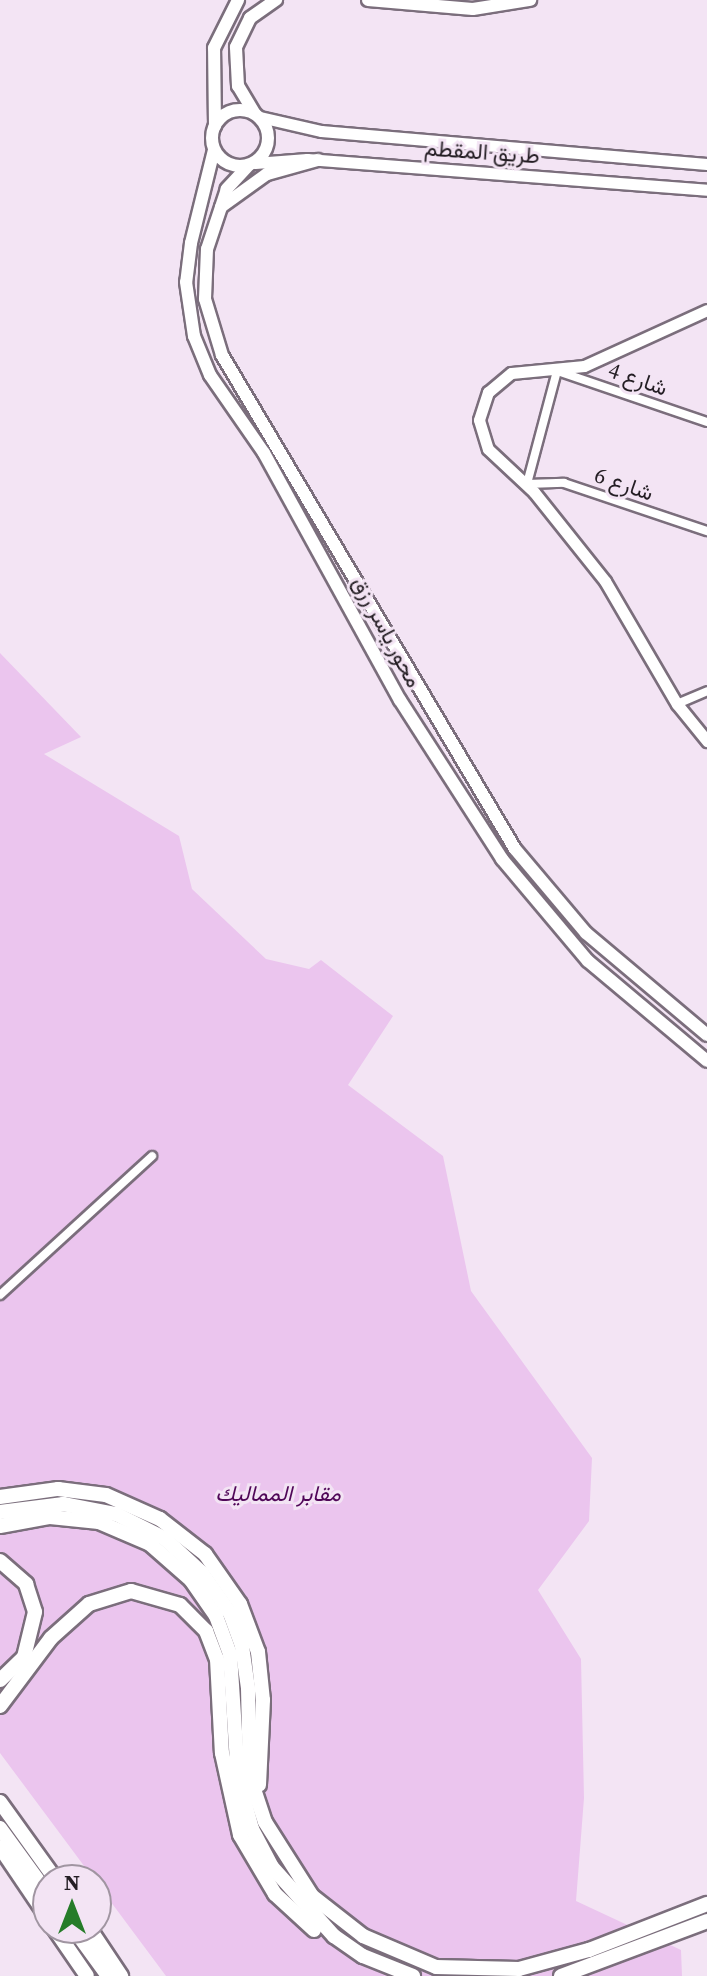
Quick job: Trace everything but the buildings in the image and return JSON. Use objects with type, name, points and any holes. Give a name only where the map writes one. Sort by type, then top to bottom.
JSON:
[{"type":"highway","points":[[0,1497],[58,1489],[121,1500],[171,1525],[214,1566],[240,1604],[261,1668],[260,1809]]},
{"type":"highway","points":[[0,1512],[63,1504],[116,1514],[171,1543],[202,1573],[230,1613],[242,1646],[250,1777],[260,1809],[279,1850],[303,1885],[363,1936],[436,1967],[519,1969],[589,1950],[707,1904]]},
{"type":"highway","points":[[0,1526],[50,1517],[99,1522],[150,1544],[191,1580],[216,1616],[230,1654],[238,1778],[257,1840],[306,1911],[363,1956]]},
{"type":"highway","points":[[0,1561],[26,1584],[35,1612],[24,1657],[0,1680]]},
{"type":"highway","points":[[0,1706],[51,1638],[82,1608],[131,1591],[180,1605],[206,1631],[217,1659],[226,1785],[248,1852],[287,1907],[329,1940],[413,1976]]},
{"type":"highway","points":[[0,1802],[45,1864]]},
{"type":"highway","points":[[0,1828],[32,1872]]},
{"type":"highway","points":[[0,1847],[32,1894]]},
{"type":"highway","points":[[561,1976],[707,1921]]},
{"type":"highway","points":[[65,1944],[87,1976]]},
{"type":"highway","points":[[85,1944],[108,1976]]},
{"type":"highway","points":[[100,1944],[121,1976]]},
{"type":"main road","points":[[233,3],[214,48],[214,150],[226,163],[252,164],[269,140],[238,86],[236,47],[250,18],[276,0]]},
{"type":"main road","points":[[368,0],[473,9],[530,0]]},
{"type":"main road","points":[[214,127],[232,111],[257,116]]},
{"type":"main road","name":"طريق المقطم","points":[[257,116],[337,133],[707,164]]},
{"type":"main road","name":"محور ياسر رزق","points":[[214,150],[191,243],[186,282],[194,336],[210,375],[264,453],[400,700],[502,859],[588,961],[707,1061]]},
{"type":"main road","points":[[219,209],[267,174],[318,160]]},
{"type":"main road","name":"طريق المقطم","points":[[252,164],[318,160],[707,190]]},
{"type":"main road","name":"محور ياسر رزق","points":[[252,164],[227,189],[219,209],[204,285],[215,342],[345,558],[415,689],[499,826],[548,893],[606,952],[707,1035]]},
{"type":"main road","points":[[707,310],[584,366],[511,373],[488,392],[480,410],[488,449],[527,484],[613,593],[677,704],[707,741]]},
{"type":"street","name":"شارع 4","points":[[557,371],[707,422]]},
{"type":"street","points":[[527,484],[557,371]]},
{"type":"street","name":"شارع 6","points":[[527,484],[564,483],[707,531]]},
{"type":"street","points":[[677,704],[707,691]]},
{"type":"street","points":[[0,1295],[152,1156]]},
{"type":"green space","name":"مقابر المماليك","points":[[0,653],[81,737],[44,754],[179,836],[192,889],[266,959],[309,969],[321,960],[393,1016],[348,1085],[443,1156],[471,1291],[592,1458],[589,1521],[538,1590],[581,1659],[584,1798],[576,1901],[681,1950],[682,1976],[166,1976],[112,1903],[112,1864],[83,1864],[0,1753]]}]
